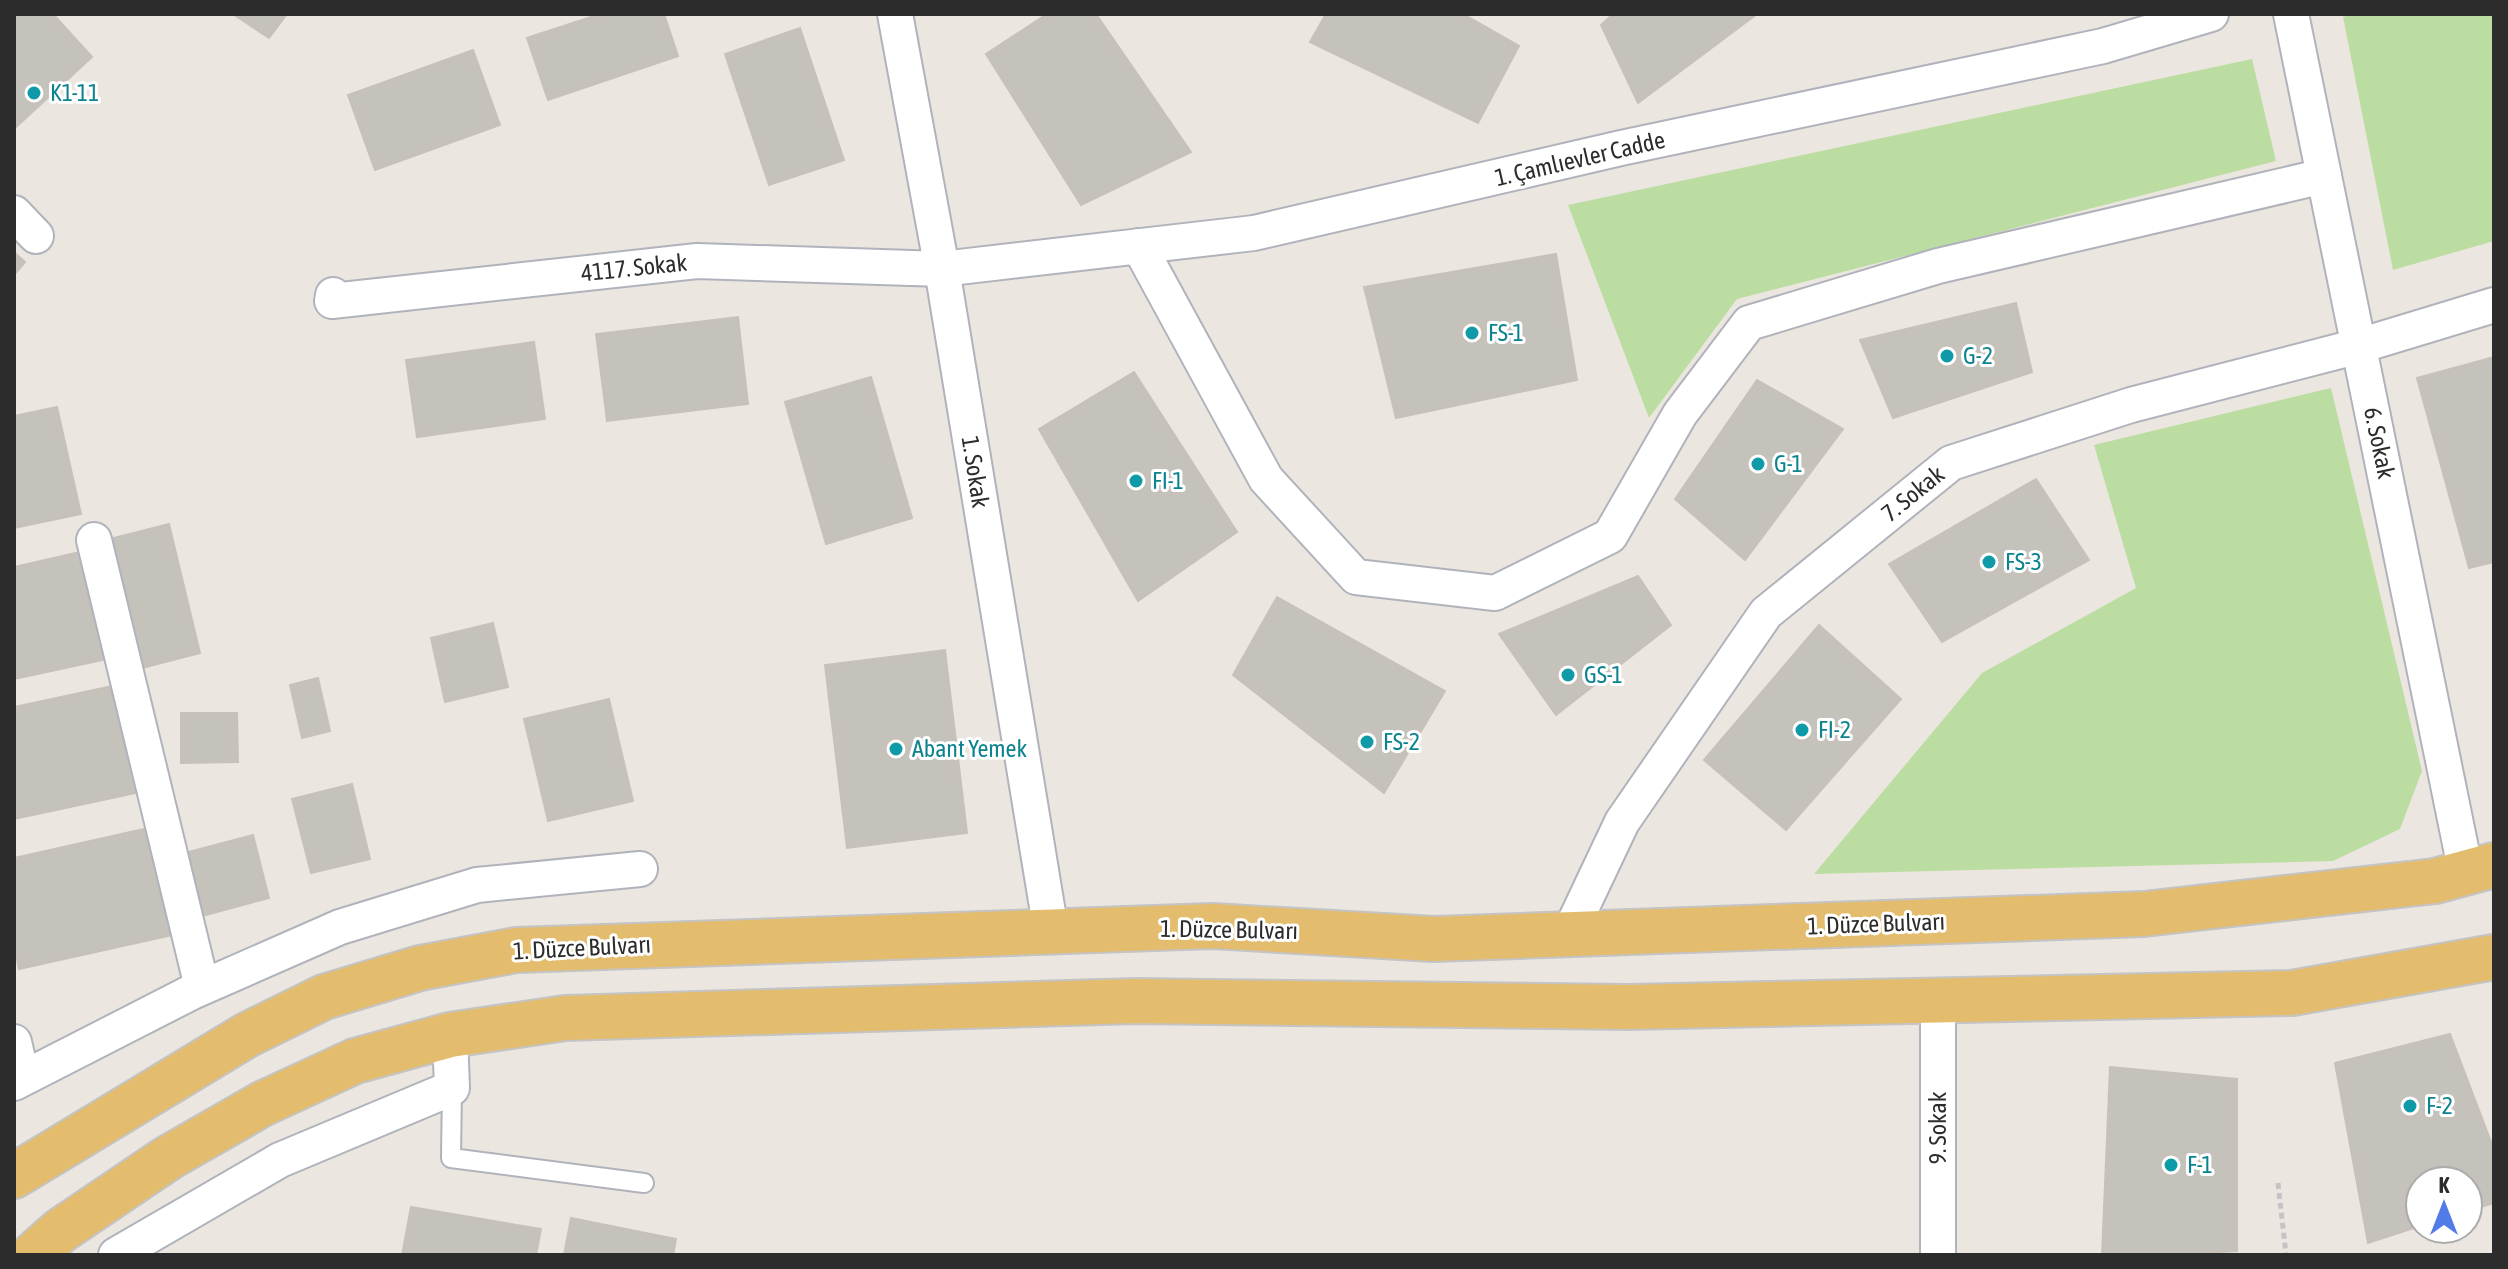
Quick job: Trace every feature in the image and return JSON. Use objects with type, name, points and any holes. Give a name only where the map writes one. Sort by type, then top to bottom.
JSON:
[{"type":"main road","name":"1. Düzce Bulvarı","points":[[14,1176],[247,1035],[324,997],[420,968],[516,950],[1213,926],[1434,939],[2144,914],[2435,881],[2480,869]]},
{"type":"main road","points":[[33,1255],[60,1231],[168,1158],[262,1104],[355,1061],[450,1035],[565,1018],[1136,1001],[1628,1007],[2292,993],[2494,957]]},
{"type":"street","name":"1. Sokak","points":[[895,14],[942,269],[1051,931]]},
{"type":"street","name":"1. Çamlıevler Cadde","points":[[942,269],[1254,233],[1621,148],[2103,46],[2211,14]]},
{"type":"street","name":"6. Sokak","points":[[2291,14],[2359,346],[2480,869]]},
{"type":"street","points":[[1139,246],[1266,479],[1356,577],[1495,593],[1610,536],[1680,414],[1749,323],[1938,266],[2324,176]]},
{"type":"street","name":"4117. Sokak","points":[[333,295],[332,301],[697,261],[942,269]]},
{"type":"street","name":"7. Sokak","points":[[1569,934],[1622,822],[1766,613],[1951,463],[2131,405],[2359,346],[2494,305]]},
{"type":"street","points":[[94,540],[202,987]]},
{"type":"street","points":[[14,1042],[18,1080],[202,987],[340,927],[477,885],[640,869]]},
{"type":"street","name":"9. Sokak","points":[[1938,1001],[1938,1255]]},
{"type":"street","points":[[116,1255],[280,1160],[452,1088],[450,1035]]},
{"type":"lane","points":[[452,1088],[451,1158],[644,1183]]},
{"type":"path","points":[[2278,1183],[2286,1255]]},
{"type":"green space","points":[[2354,14],[2494,14],[2494,241],[2393,270],[2343,17]]},
{"type":"green space","points":[[2252,59],[2276,161],[1737,299],[1649,418],[1568,205]]},
{"type":"green space","points":[[2331,388],[2422,771],[2400,829],[2333,861],[1814,874],[1982,673],[2136,588],[2094,445]]},
{"type":"building","name":"K1-11","points":[[14,14],[53,14],[92,57],[14,129]]},
{"type":"building","points":[[233,14],[287,14],[269,38]]},
{"type":"building","points":[[600,14],[664,14],[678,56],[548,100],[527,38]]},
{"type":"building","points":[[1047,14],[1096,14],[1191,152],[1081,205],[986,54]]},
{"type":"building","points":[[1326,14],[1463,14],[1519,46],[1478,123],[1310,42]]},
{"type":"building","points":[[1613,14],[1757,14],[1638,103],[1601,25]]},
{"type":"building","points":[[800,28],[844,160],[769,185],[725,54]]},
{"type":"building","points":[[473,50],[500,125],[375,170],[348,95]]},
{"type":"building","points":[[14,252],[25,262],[14,275]]},
{"type":"building","name":"FS-1","points":[[1556,254],[1577,380],[1396,418],[1364,287]]},
{"type":"building","name":"G-2","points":[[2016,303],[2032,372],[1893,418],[1860,340]]},
{"type":"building","points":[[738,317],[748,404],[607,421],[596,334]]},
{"type":"building","points":[[534,342],[545,419],[417,437],[406,360]]},
{"type":"building","points":[[2494,357],[2494,562],[2469,568],[2417,378]]},
{"type":"building","name":"FI-1","points":[[1134,372],[1237,532],[1138,601],[1039,429]]},
{"type":"building","points":[[871,377],[912,518],[826,544],[785,402]]},
{"type":"building","name":"G-1","points":[[1757,380],[1843,429],[1745,560],[1675,499]]},
{"type":"building","points":[[57,407],[81,514],[14,528],[14,416]]},
{"type":"building","name":"FS-3","points":[[2036,479],[2089,560],[1942,642],[1889,564]]},
{"type":"building","points":[[169,524],[200,653],[138,669],[106,540]]},
{"type":"building","points":[[89,550],[112,658],[14,679],[14,567]]},
{"type":"building","name":"GS-1","points":[[1638,576],[1671,625],[1556,715],[1499,634]]},
{"type":"building","name":"FS-2","points":[[1277,597],[1445,691],[1384,793],[1233,675]]},
{"type":"building","points":[[493,623],[508,687],[445,702],[431,638]]},
{"type":"building","name":"FI-2","points":[[1819,625],[1901,699],[1786,830],[1704,760]]},
{"type":"building","name":"Abant Yemek","points":[[945,650],[967,833],[847,848],[825,665]]},
{"type":"building","points":[[318,678],[330,731],[302,738],[290,685]]},
{"type":"building","points":[[122,684],[145,791],[14,819],[14,707]]},
{"type":"building","points":[[609,699],[633,801],[548,821],[524,719]]},
{"type":"building","points":[[181,713],[237,713],[238,762],[181,763]]},
{"type":"building","points":[[352,784],[370,859],[311,873],[292,799]]},
{"type":"building","points":[[153,827],[177,934],[19,969],[14,945],[14,858]]},
{"type":"building","points":[[253,835],[269,898],[202,916],[185,853]]},
{"type":"building","name":"F-2","points":[[2450,1034],[2494,1150],[2494,1203],[2484,1206],[2484,1165],[2404,1165],[2404,1231],[2368,1243],[2335,1063]]},
{"type":"building","name":"F-1","points":[[2110,1067],[2237,1079],[2237,1251],[2102,1255]]},
{"type":"building","points":[[411,1207],[541,1229],[536,1255],[402,1255]]},
{"type":"building","points":[[571,1218],[676,1239],[673,1255],[564,1255]]},
{"type":"place","name":"K1-11","points":[[34,93]]},
{"type":"place","name":"FS-1","points":[[1472,333]]},
{"type":"place","name":"G-2","points":[[1947,356]]},
{"type":"place","name":"G-1","points":[[1758,464]]},
{"type":"place","name":"FI-1","points":[[1136,481]]},
{"type":"place","name":"FS-3","points":[[1989,562]]},
{"type":"place","name":"GS-1","points":[[1568,675]]},
{"type":"place","name":"FI-2","points":[[1802,730]]},
{"type":"place","name":"FS-2","points":[[1367,742]]},
{"type":"place","name":"Abant Yemek","points":[[896,749]]},
{"type":"place","name":"F-2","points":[[2410,1106]]},
{"type":"place","name":"F-1","points":[[2171,1165]]}]
